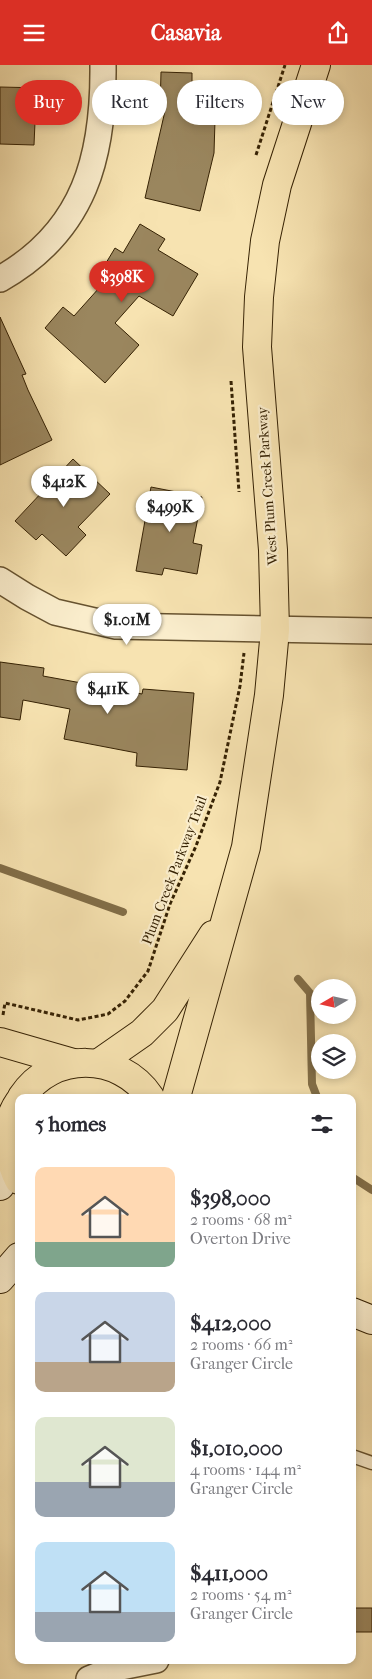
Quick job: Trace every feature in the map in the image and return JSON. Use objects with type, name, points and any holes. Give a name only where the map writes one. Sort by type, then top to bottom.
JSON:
[{"type":"main road","name":"West Plum Creek Parkway","points":[[177,1094],[246,847],[269,695],[274,630],[273,550],[257,347],[259,297],[265,241],[277,185],[316,65]]},
{"type":"main road","name":"West Plum Creek Parkway","points":[[24,1094],[28,1087],[48,1071],[86,1063],[142,1033],[165,1010],[228,911]]},
{"type":"main road","points":[[1,1029],[86,1063],[116,1068],[132,1077],[147,1094]]},
{"type":"main road","points":[[0,1186],[9,1149],[15,1108]]},
{"type":"main road","points":[[0,1279],[15,1262]]},
{"type":"main road","points":[[356,1314],[372,1320]]},
{"type":"street","points":[[0,279],[28,261],[52,238],[73,211],[86,185],[96,157],[100,135],[104,106],[103,65]]},
{"type":"street","points":[[0,580],[27,597],[56,611],[85,620],[116,626],[372,631]]},
{"type":"street","points":[[88,1679],[116,1668],[136,1664]]},
{"type":"lane","points":[[356,1457],[372,1463]]},
{"type":"path","name":"Plum Creek Parkway Trail","points":[[1,1029],[6,1003],[78,1020],[108,1014],[125,1001],[148,971],[170,904],[196,846],[220,782],[240,686],[246,630]]},
{"type":"building","points":[[161,72],[192,73],[192,80],[177,80],[177,125],[215,125],[214,153],[200,211],[145,198],[162,125],[167,125],[167,80],[161,80]]},
{"type":"building","points":[[0,87],[15,87],[15,125],[35,125],[34,145],[0,144]]},
{"type":"building","points":[[140,224],[165,239],[158,250],[198,274],[173,316],[139,296],[115,323],[139,345],[105,383],[45,328],[63,307],[74,316],[108,278],[100,273],[115,248],[123,253]]},
{"type":"building","points":[[0,317],[26,374],[22,375],[28,390],[52,440],[0,465]]},
{"type":"building","points":[[73,459],[110,494],[78,527],[86,535],[66,556],[42,534],[36,540],[15,521]]},
{"type":"building","points":[[151,487],[202,497],[193,543],[202,545],[197,574],[164,568],[162,575],[136,571]]},
{"type":"building","points":[[0,662],[44,668],[43,676],[142,694],[143,689],[194,693],[187,770],[136,766],[137,753],[64,739],[70,709],[23,700],[20,720],[0,717]]},
{"type":"building","points":[[356,1608],[372,1608],[372,1632],[356,1632]]},
{"type":"waterway","points":[[0,868],[123,912]]},
{"type":"waterway","points":[[298,979],[310,993],[312,1084],[316,1094]]},
{"type":"waterway","points":[[356,1180],[372,1190]]}]
